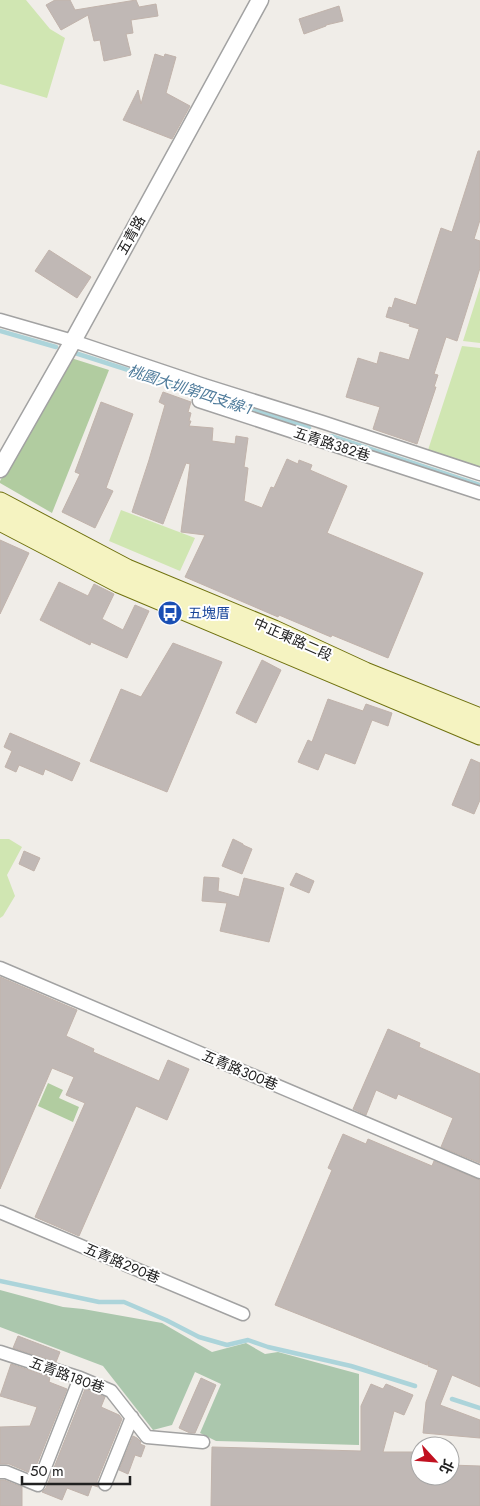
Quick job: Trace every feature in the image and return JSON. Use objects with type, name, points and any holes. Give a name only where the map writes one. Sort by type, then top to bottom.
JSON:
[{"type":"main road","name":"中正東路二段","points":[[0,502],[128,569],[274,630],[365,672],[480,718]]},
{"type":"main road","name":"中正東路二段","points":[[0,521],[119,583],[480,735]]},
{"type":"street","name":"五青路","points":[[0,468],[73,341],[260,0]]},
{"type":"street","name":"五青路382巷","points":[[0,320],[73,341],[480,474]]},
{"type":"street","name":"五青路382巷","points":[[204,385],[199,402],[480,493]]},
{"type":"street","name":"五青路300巷","points":[[0,968],[480,1172]]},
{"type":"street","name":"五青路290巷","points":[[0,1212],[243,1314]]},
{"type":"street","name":"五青路180巷","points":[[0,1352],[80,1378],[111,1391],[147,1437],[203,1442]]},
{"type":"street","points":[[0,1472],[6,1472],[38,1485],[80,1378]]},
{"type":"street","points":[[105,1484],[132,1417]]},
{"type":"green space","points":[[0,0],[26,0],[50,29],[65,38],[47,98],[0,84]]},
{"type":"green space","points":[[480,287],[480,343],[463,341]]},
{"type":"green space","points":[[462,346],[480,348],[480,468],[428,450]]},
{"type":"green space","points":[[71,358],[109,370],[52,513],[0,483],[0,481]]},
{"type":"green space","points":[[121,510],[195,538],[180,571],[109,541]]},
{"type":"green space","points":[[0,839],[9,839],[22,847],[7,875],[15,896],[0,918]]},
{"type":"green space","points":[[48,1083],[63,1090],[59,1098],[79,1107],[73,1122],[38,1106]]},
{"type":"green space","points":[[0,1290],[63,1307],[162,1323],[212,1352],[246,1343],[265,1354],[278,1352],[359,1374],[359,1445],[216,1441],[200,1433],[221,1384],[195,1372],[172,1425],[153,1430],[103,1366],[0,1327]]},
{"type":"building","points":[[55,0],[70,0],[75,10],[136,0],[139,7],[156,4],[158,16],[131,20],[133,33],[126,34],[131,55],[104,61],[100,40],[94,41],[88,15],[61,30],[46,5]]},
{"type":"building","points":[[339,6],[343,21],[326,25],[304,34],[299,19]]},
{"type":"building","points":[[155,54],[164,57],[165,54],[176,57],[166,93],[190,106],[172,139],[123,120],[138,90],[141,104]]},
{"type":"building","points":[[478,151],[480,151],[480,220],[474,239],[480,241],[480,268],[457,341],[446,337],[434,374],[438,375],[434,387],[436,387],[417,444],[373,429],[380,407],[346,397],[358,358],[377,364],[380,352],[409,360],[419,329],[409,326],[410,324],[386,317],[389,307],[392,308],[395,298],[416,305],[441,228],[452,232]]},
{"type":"building","points":[[49,250],[91,277],[77,298],[35,271]]},
{"type":"building","points":[[163,392],[191,402],[188,412],[191,413],[189,426],[213,428],[212,441],[235,444],[236,436],[248,438],[244,467],[248,468],[244,501],[262,508],[271,487],[274,488],[287,459],[298,464],[299,460],[312,465],[310,470],[347,486],[327,533],[423,573],[388,658],[279,615],[278,617],[185,577],[205,535],[181,532],[190,464],[186,463],[163,524],[132,512],[165,405],[159,402]]},
{"type":"building","points":[[101,402],[133,414],[106,488],[113,491],[95,528],[62,512],[80,474],[75,472]]},
{"type":"building","points":[[0,540],[29,553],[0,614]]},
{"type":"building","points":[[59,582],[88,596],[94,584],[114,594],[102,619],[123,630],[135,605],[149,611],[127,658],[91,642],[90,645],[40,620]]},
{"type":"building","points":[[173,643],[222,662],[167,792],[90,761],[121,689],[141,697]]},
{"type":"building","points":[[262,660],[281,670],[256,723],[236,713]]},
{"type":"building","points":[[328,699],[363,711],[366,704],[392,713],[388,726],[372,720],[355,764],[325,753],[318,770],[298,762],[308,740],[312,742]]},
{"type":"building","points":[[10,733],[80,763],[72,781],[45,769],[43,775],[19,765],[16,772],[5,767],[12,751],[4,747]]},
{"type":"building","points":[[471,759],[480,763],[480,800],[474,814],[452,805]]},
{"type":"building","points":[[233,839],[252,849],[242,874],[222,866]]},
{"type":"building","points":[[24,851],[40,858],[34,871],[19,864]]},
{"type":"building","points":[[296,873],[314,881],[309,893],[290,885]]},
{"type":"building","points":[[204,877],[219,878],[218,891],[239,897],[244,878],[284,888],[269,942],[220,931],[227,903],[202,901]]},
{"type":"building","points":[[0,977],[77,1010],[66,1036],[94,1049],[93,1052],[159,1081],[168,1060],[189,1069],[167,1120],[136,1106],[79,1236],[35,1217],[85,1103],[66,1095],[74,1077],[52,1068],[0,1189]]},
{"type":"building","points":[[388,1029],[420,1043],[419,1047],[480,1074],[480,1163],[441,1147],[453,1118],[398,1094],[396,1099],[376,1090],[366,1115],[353,1109]]},
{"type":"building","points":[[343,1134],[366,1144],[368,1139],[432,1166],[434,1161],[480,1180],[480,1387],[452,1375],[440,1405],[480,1420],[480,1438],[423,1433],[426,1402],[438,1370],[428,1366],[429,1361],[427,1365],[275,1305],[332,1170],[328,1168]]},
{"type":"building","points":[[18,1336],[60,1352],[56,1362],[13,1348]]},
{"type":"building","points":[[11,1364],[50,1377],[49,1382],[67,1389],[33,1474],[9,1464],[0,1464],[0,1427],[30,1426],[37,1407],[0,1396]]},
{"type":"building","points":[[201,1378],[216,1385],[195,1433],[190,1433],[179,1428]]},
{"type":"building","points":[[371,1384],[383,1389],[386,1384],[413,1395],[404,1415],[394,1411],[383,1452],[410,1452],[410,1486],[460,1486],[460,1465],[480,1466],[480,1506],[211,1506],[212,1447],[361,1451],[361,1406]]},
{"type":"building","points":[[85,1389],[105,1397],[101,1407],[119,1415],[122,1419],[97,1481],[98,1487],[92,1485],[88,1496],[67,1488],[62,1500],[42,1492],[46,1488]]},
{"type":"building","points":[[133,1436],[141,1442],[140,1444],[145,1446],[141,1457],[135,1455],[128,1474],[119,1470]]},
{"type":"building","points":[[0,1480],[22,1487],[22,1506],[0,1506]]},
{"type":"waterway","name":"桃園大圳第四支線-1","points":[[0,331],[56,347]]},
{"type":"waterway","name":"桃園大圳第四支線-1","points":[[72,352],[309,428]]},
{"type":"waterway","name":"桃園大圳第四支線-1","points":[[331,436],[480,485]]},
{"type":"waterway","points":[[0,1281],[99,1302],[124,1302],[199,1337],[227,1345],[248,1340],[268,1347],[351,1366],[415,1386]]},
{"type":"waterway","points":[[452,1399],[480,1408]]},
{"type":"place","name":"五塊厝","points":[[170,613]]}]
